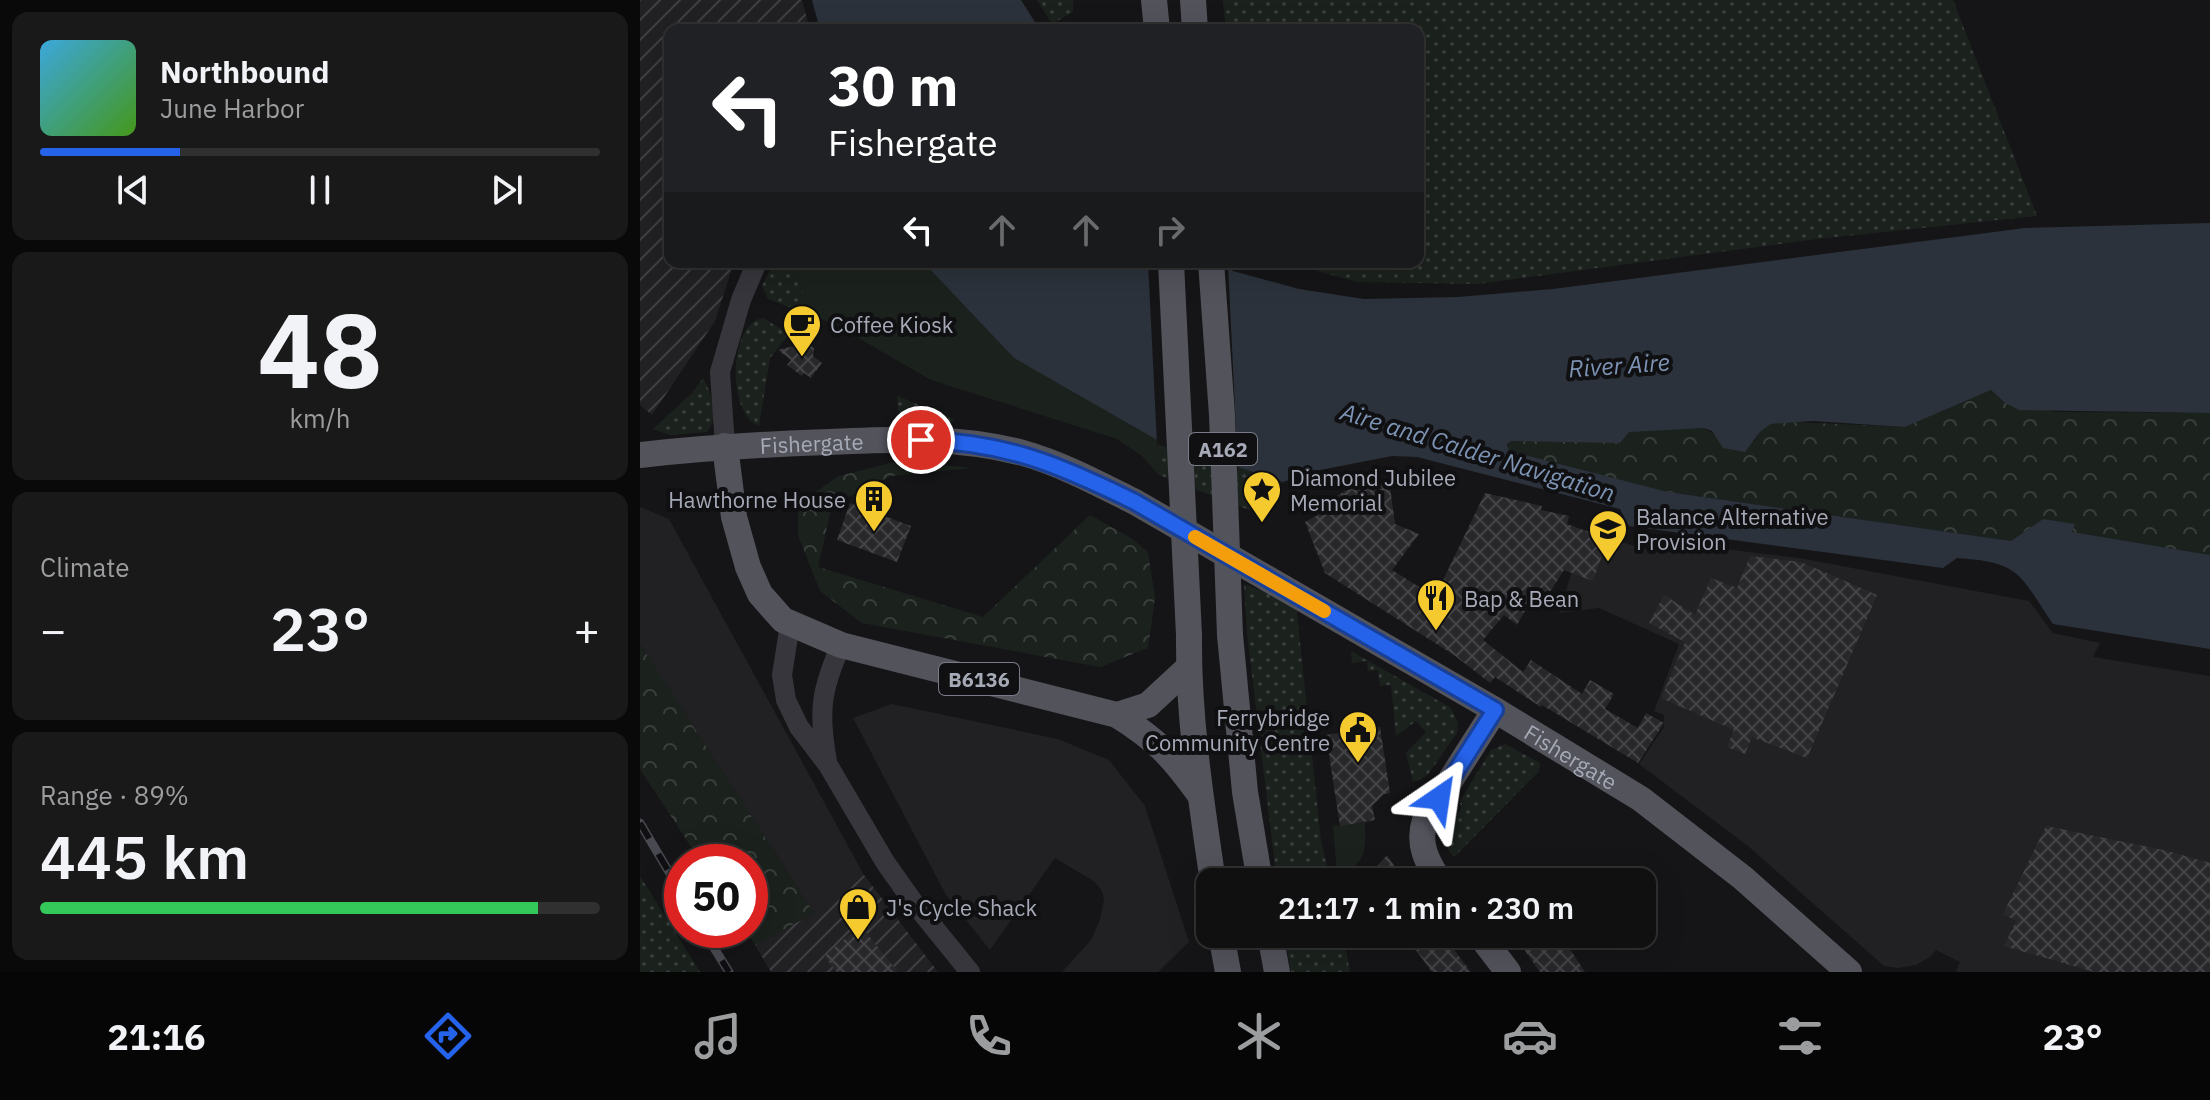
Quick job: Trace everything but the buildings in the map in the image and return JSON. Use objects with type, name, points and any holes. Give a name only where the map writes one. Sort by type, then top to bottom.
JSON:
[{"type":"main road","name":"A162","points":[[1171,268],[1188,668],[1200,795],[1211,868]]},
{"type":"main road","name":"A162","points":[[1211,268],[1222,415],[1230,635],[1245,792],[1258,868]]},
{"type":"main road","name":"Fishergate","points":[[640,455],[725,446],[889,439],[948,441],[1002,448],[1051,463],[1135,502],[1495,710],[1641,799],[1743,878],[1849,972]]},
{"type":"main road","name":"B6136","points":[[725,446],[734,517],[748,567],[760,594],[790,624],[841,645],[1117,715]]},
{"type":"main road","points":[[1117,715],[1148,705],[1188,668]]},
{"type":"main road","points":[[1431,868],[1420,837],[1425,820],[1495,710]]},
{"type":"main road","points":[[1117,715],[1173,757],[1200,795]]},
{"type":"main road","points":[[1224,948],[1228,972]]},
{"type":"main road","points":[[1273,948],[1277,972]]},
{"type":"main road","points":[[1490,948],[1508,972]]},
{"type":"street","points":[[725,446],[720,372],[741,300],[754,268]]},
{"type":"street","points":[[790,624],[782,675],[786,700],[799,727],[828,765],[885,862],[970,972]]},
{"type":"street","points":[[828,765],[820,725],[823,695],[841,645]]},
{"type":"shaded area","points":[[640,0],[802,0],[808,24],[664,24],[664,268],[732,268],[715,321],[652,415],[640,405]]},
{"type":"shaded area","points":[[640,507],[669,519],[864,875],[814,913],[640,644]]},
{"type":"shaded area","points":[[1585,530],[1647,550],[1651,540],[1799,558],[2029,601],[2053,633],[2100,643],[2093,657],[2210,676],[2210,972],[1956,972],[1960,962],[1936,950],[1916,965],[1898,968],[1884,966],[1748,846],[1639,764],[1664,727],[1664,715],[1654,711],[1679,644],[1599,608],[1559,613]]},
{"type":"shaded area","points":[[892,704],[1058,739],[1109,760],[1145,806],[1189,942],[1158,972],[1062,972],[1091,940],[1100,920],[1104,899],[1095,882],[1055,858],[990,950],[946,895],[853,718]]},
{"type":"shaded area","points":[[864,875],[938,972],[771,972],[757,948],[768,948],[768,938],[814,913]]},
{"type":"green space","points":[[1037,0],[1073,0],[1073,12],[1052,24]]},
{"type":"green space","points":[[1223,0],[1953,0],[2037,216],[1817,239],[1477,284],[1357,282],[1307,268],[1424,268],[1424,24],[1225,24]]},
{"type":"green space","points":[[771,268],[794,268],[804,295],[834,324],[768,299],[762,286]]},
{"type":"green space","points":[[794,268],[929,268],[1014,358],[1157,440],[1159,475],[1142,456],[1117,439],[931,380],[834,324],[804,295]]},
{"type":"green space","points":[[763,318],[789,334],[770,358],[759,426],[748,418],[741,404],[736,369],[743,335],[752,324]]},
{"type":"green space","points":[[703,378],[712,398],[714,412],[707,432],[670,435],[653,429],[692,393]]},
{"type":"green space","points":[[1991,390],[2004,402],[2055,412],[2210,413],[2210,555],[2071,532],[2075,525],[2043,519],[2011,541],[1668,492],[1507,448],[1511,441],[1704,428],[1716,436],[1754,442],[1760,432],[1771,424],[1791,422],[1905,427]]},
{"type":"green space","points":[[897,396],[954,419],[944,434],[905,429],[899,421]]},
{"type":"green space","points":[[1157,440],[1283,482],[1249,510],[1159,475]]},
{"type":"green space","points":[[898,461],[972,468],[891,476],[832,505],[818,567],[983,617],[1090,515],[1131,538],[1148,552],[1155,598],[1148,648],[1100,667],[862,623],[820,591],[798,535],[798,504],[839,476]]},
{"type":"green space","points":[[1244,584],[1296,604],[1321,841],[1328,868],[1275,868]]},
{"type":"green space","points":[[640,644],[814,913],[768,938],[768,844],[689,844],[640,769]]},
{"type":"green space","points":[[1351,651],[1451,708],[1458,723],[1457,733],[1427,776],[1413,782],[1406,753],[1426,732],[1416,721],[1396,736],[1391,685],[1380,686],[1378,670],[1368,671],[1367,661],[1352,663]]},
{"type":"green space","points":[[1505,744],[1540,763],[1539,771],[1454,857],[1445,842],[1447,821],[1451,816],[1456,817],[1461,809],[1460,801],[1491,750]]},
{"type":"green space","points":[[1365,822],[1364,851],[1353,868],[1337,868],[1333,826]]},
{"type":"green space","points":[[640,876],[664,914],[664,948],[685,948],[700,972],[640,972]]},
{"type":"green space","points":[[1287,948],[1346,948],[1350,972],[1291,972]]},
{"type":"water","points":[[812,0],[1021,0],[1036,24],[818,24]]},
{"type":"water","points":[[2210,223],[2210,413],[2019,410],[1991,390],[1905,427],[1813,421],[1771,424],[1760,432],[1745,452],[1723,448],[1712,431],[1704,428],[1629,432],[1620,443],[1511,441],[1507,445],[1509,451],[1668,492],[2011,541],[2043,519],[2075,524],[2072,532],[2210,555],[2210,649],[2053,624],[2025,582],[2007,567],[1994,563],[1957,558],[1943,568],[1629,526],[1620,509],[1417,457],[1392,456],[1315,471],[1283,482],[1157,440],[1014,358],[929,268],[1227,268],[1299,289],[1364,299],[1458,297],[1553,289],[2025,228]]},
{"type":"pier","points":[[1148,268],[1228,268],[1238,471],[1157,444]]},
{"type":"railway","points":[[640,823],[664,864]]},
{"type":"railway","points":[[714,948],[729,972]]},
{"type":"slow traffic","points":[[1195,537],[1324,611]]},
{"type":"place","name":"Coffee Kiosk","points":[[802,358]]},
{"type":"place","name":"Diamond Jubilee Memorial","points":[[1262,524]]},
{"type":"place","name":"Hawthorne House","points":[[874,533]]},
{"type":"place","name":"Balance Alternative Provision","points":[[1608,563]]},
{"type":"place","name":"Bap & Bean","points":[[1436,632]]},
{"type":"place","name":"Ferrybridge Community Centre","points":[[1358,764]]},
{"type":"place","name":"J's Cycle Shack","points":[[858,941]]},
{"type":"route","points":[[921,440],[1002,448],[1076,473],[1135,502],[1495,710],[1439,798]]},
{"type":"water label","name":"River Aire","points":[[1619,365]]},
{"type":"water label","name":"Aire and Calder Navigation","points":[[1478,452]]}]
